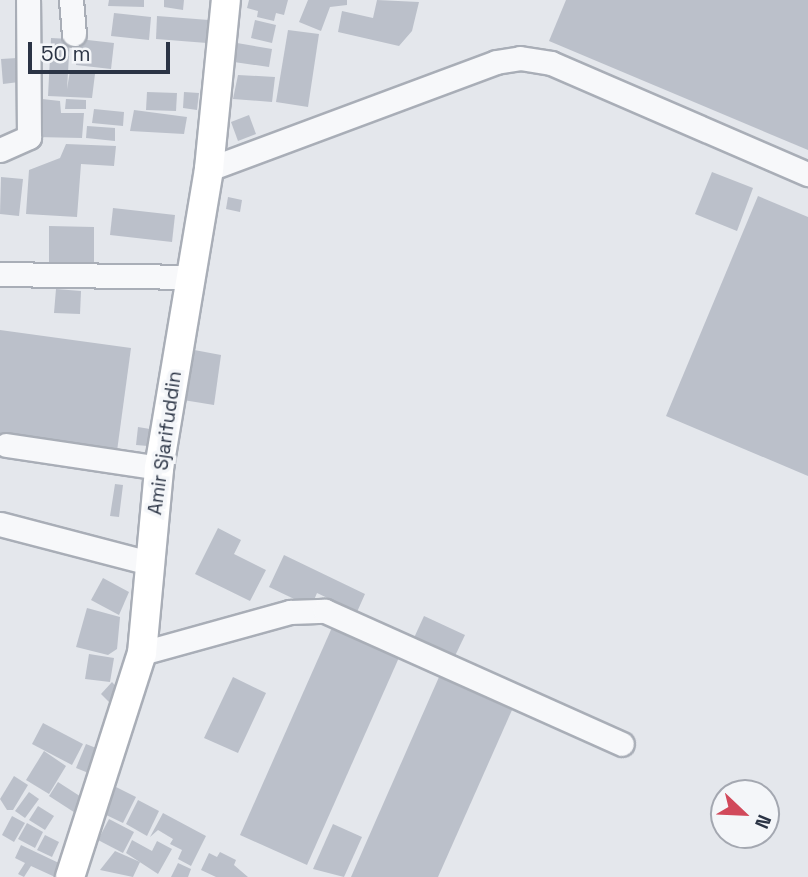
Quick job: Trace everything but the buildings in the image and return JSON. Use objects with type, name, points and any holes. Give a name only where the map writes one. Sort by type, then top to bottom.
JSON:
[{"type":"main road","name":"Amir Sjarifuddin","points":[[70,877],[142,653],[159,468],[209,169],[226,0]]},
{"type":"street","points":[[0,150],[29,137],[28,0]]},
{"type":"street","points":[[71,0],[74,34]]},
{"type":"street","points":[[209,169],[495,62],[520,58],[551,63],[808,174]]},
{"type":"street","points":[[0,274],[189,277]]},
{"type":"street","points":[[6,445],[159,468]]},
{"type":"street","points":[[0,524],[150,563]]},
{"type":"street","points":[[142,653],[290,612],[325,611],[622,744]]}]
